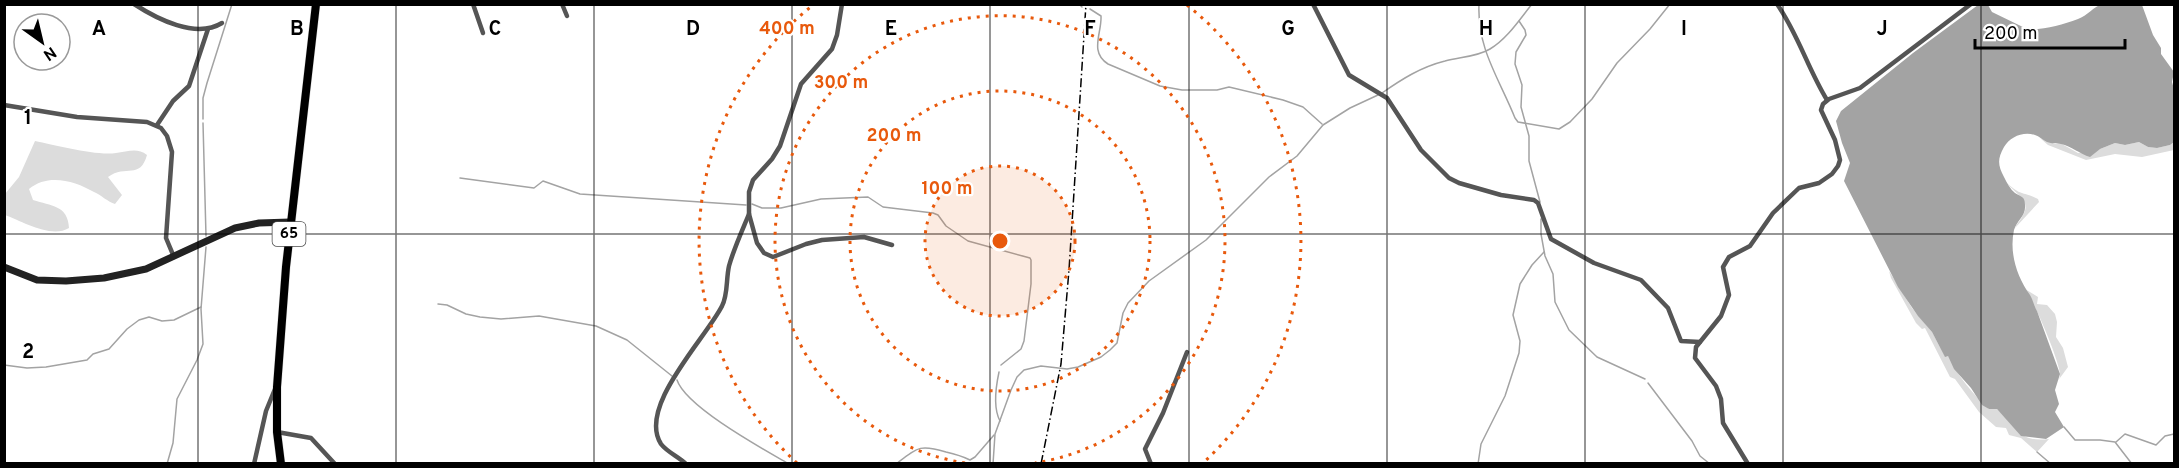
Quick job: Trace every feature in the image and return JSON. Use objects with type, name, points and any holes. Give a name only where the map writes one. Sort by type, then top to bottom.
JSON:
[{"type":"main road","name":"65","points":[[281,464],[277,432],[277,387],[290,222],[316,4]]},
{"type":"main road","points":[[4,267],[37,279],[78,280],[138,271],[236,228],[259,223],[290,222]]},
{"type":"street","points":[[134,4],[146,12],[174,23],[208,29],[222,23]]},
{"type":"street","points":[[473,4],[483,33]]},
{"type":"street","points":[[562,4],[567,16]]},
{"type":"street","points":[[842,4],[837,35],[832,49],[801,84],[780,147],[750,186],[749,214],[757,243],[764,253],[773,257],[822,240],[864,237],[892,245]]},
{"type":"street","points":[[1313,4],[1349,75],[1387,99],[1420,150],[1449,178],[1501,195],[1534,200],[1538,203],[1551,239],[1594,263],[1641,280],[1668,308],[1682,341],[1700,342]]},
{"type":"street","points":[[1777,4],[1791,23],[1817,84],[1827,100]]},
{"type":"street","points":[[1748,464],[1723,423],[1721,399],[1716,386],[1694,354],[1700,342],[1721,316],[1729,295],[1724,267],[1729,257],[1750,246],[1773,213],[1799,188],[1819,183],[1832,174],[1838,166],[1840,160],[1837,145],[1821,110],[1827,100],[1860,88],[1971,4]]},
{"type":"street","points":[[157,125],[172,100],[189,86],[208,29]]},
{"type":"street","points":[[4,105],[77,117],[147,122],[157,125],[167,136],[172,152],[166,238],[174,257]]},
{"type":"street","points":[[686,464],[661,444],[657,435],[656,417],[678,371],[723,303],[729,266],[749,214]]},
{"type":"street","points":[[1151,464],[1145,448],[1160,421],[1187,352]]},
{"type":"street","points":[[254,464],[266,411],[277,387]]},
{"type":"street","points":[[277,432],[311,438],[335,464]]},
{"type":"shaded area","points":[[2103,4],[2142,5],[2153,35],[2161,48],[2161,54],[2174,72],[2172,82],[2174,142],[2170,145],[2157,148],[2148,147],[2139,142],[2125,145],[2115,143],[2100,149],[2090,157],[2065,145],[2049,143],[2026,134],[2010,140],[2000,155],[2000,166],[2006,181],[2025,202],[2024,212],[2014,230],[2015,264],[2037,311],[2060,374],[2055,390],[2059,404],[2055,412],[2064,427],[2046,439],[2021,436],[1997,409],[1989,409],[1982,405],[1954,369],[1948,356],[1945,357],[1932,332],[1898,287],[1844,181],[1850,163],[1836,121],[1841,111],[1913,53],[1978,5],[1988,5],[1992,12],[2027,29],[2034,29],[2053,27],[2081,18]]},
{"type":"shaded area","points":[[2040,138],[2055,144],[2062,144],[2078,153],[2100,149],[2115,143],[2125,145],[2139,142],[2148,147],[2157,148],[2174,142],[2174,150],[2142,157],[2115,154],[2086,160],[2048,145]]},
{"type":"shaded area","points":[[35,141],[98,153],[136,151],[147,155],[144,163],[136,170],[115,173],[108,177],[122,195],[115,204],[87,188],[61,180],[44,181],[29,189],[33,200],[52,205],[62,211],[68,220],[69,228],[62,231],[45,230],[5,215],[5,194],[19,177]]},
{"type":"shaded area","points":[[2007,183],[2019,192],[2038,199],[2039,202],[2015,228],[2023,215],[2025,205]]},
{"type":"shaded area","points":[[1889,271],[1912,308],[1932,332],[1945,356],[1948,355],[1960,376],[1978,398],[1989,409],[1997,409],[2024,436],[2039,440],[2049,439],[2037,452],[2021,438],[2009,435],[2006,428],[1996,427],[1979,412],[1955,379],[1950,377],[1925,328],[1922,329],[1916,323]]},
{"type":"shaded area","points":[[2025,289],[2038,297],[2037,304],[2047,305],[2055,314],[2056,337],[2063,348],[2068,367],[2057,382],[2060,374],[2059,367]]},
{"type":"waterway","points":[[203,119],[203,98],[232,4]]},
{"type":"waterway","points":[[1079,4],[1082,7]]},
{"type":"waterway","points":[[1479,4],[1479,20],[1485,49],[1515,118],[1518,122],[1559,129],[1570,122],[1592,99],[1617,63],[1650,29],[1670,4]]},
{"type":"waterway","points":[[1382,93],[1420,70],[1490,49],[1508,34],[1532,4]]},
{"type":"waterway","points":[[1090,9],[1101,16],[1098,48],[1102,59],[1108,64],[1160,86],[1182,90],[1217,90],[1229,87],[1283,100],[1303,107],[1322,124]]},
{"type":"waterway","points":[[1519,21],[1526,35],[1516,52],[1515,64],[1522,85],[1521,107],[1529,136],[1529,161],[1540,202]]},
{"type":"waterway","points":[[993,464],[995,434],[1011,390],[1017,377],[1024,370],[1041,366],[1067,369],[1101,357],[1117,343],[1123,313],[1128,303],[1149,281],[1206,240],[1269,177],[1297,156],[1323,125],[1350,108],[1378,95]]},
{"type":"waterway","points":[[203,123],[206,236]]},
{"type":"waterway","points":[[460,178],[534,188],[543,181],[580,194],[746,205]]},
{"type":"waterway","points":[[752,204],[762,208],[781,208],[821,199],[868,197],[883,207],[933,213],[938,215],[946,226],[968,241],[1030,258],[1031,284],[1024,341],[1021,349],[1001,365]]},
{"type":"waterway","points":[[1541,219],[1545,256],[1553,274],[1555,302],[1569,330],[1597,357],[1645,379]]},
{"type":"waterway","points":[[167,464],[173,443],[177,399],[203,344],[201,309],[206,247]]},
{"type":"waterway","points":[[1478,464],[1481,444],[1505,396],[1519,353],[1520,341],[1513,315],[1520,284],[1544,252]]},
{"type":"waterway","points":[[438,304],[480,317],[501,319],[539,316],[596,326],[627,340],[672,376]]},
{"type":"waterway","points":[[4,365],[27,368],[46,367],[87,360],[93,354],[109,349],[127,329],[139,320],[149,317],[162,321],[174,320],[201,307]]},
{"type":"waterway","points":[[999,372],[996,403],[1000,421]]},
{"type":"waterway","points":[[677,380],[683,391],[710,414],[789,464]]},
{"type":"waterway","points":[[1648,383],[1692,441],[1700,456],[1710,464]]},
{"type":"waterway","points":[[2064,427],[2075,440],[2115,442],[2132,464]]},
{"type":"waterway","points":[[2116,442],[2125,434],[2156,445],[2165,436],[2174,434]]},
{"type":"waterway","points":[[896,464],[915,451],[925,448],[970,460],[994,435]]},
{"type":"waterway","points":[[2037,452],[2051,464]]},
{"type":"railway","points":[[1041,464],[1061,364],[1086,4]]}]
